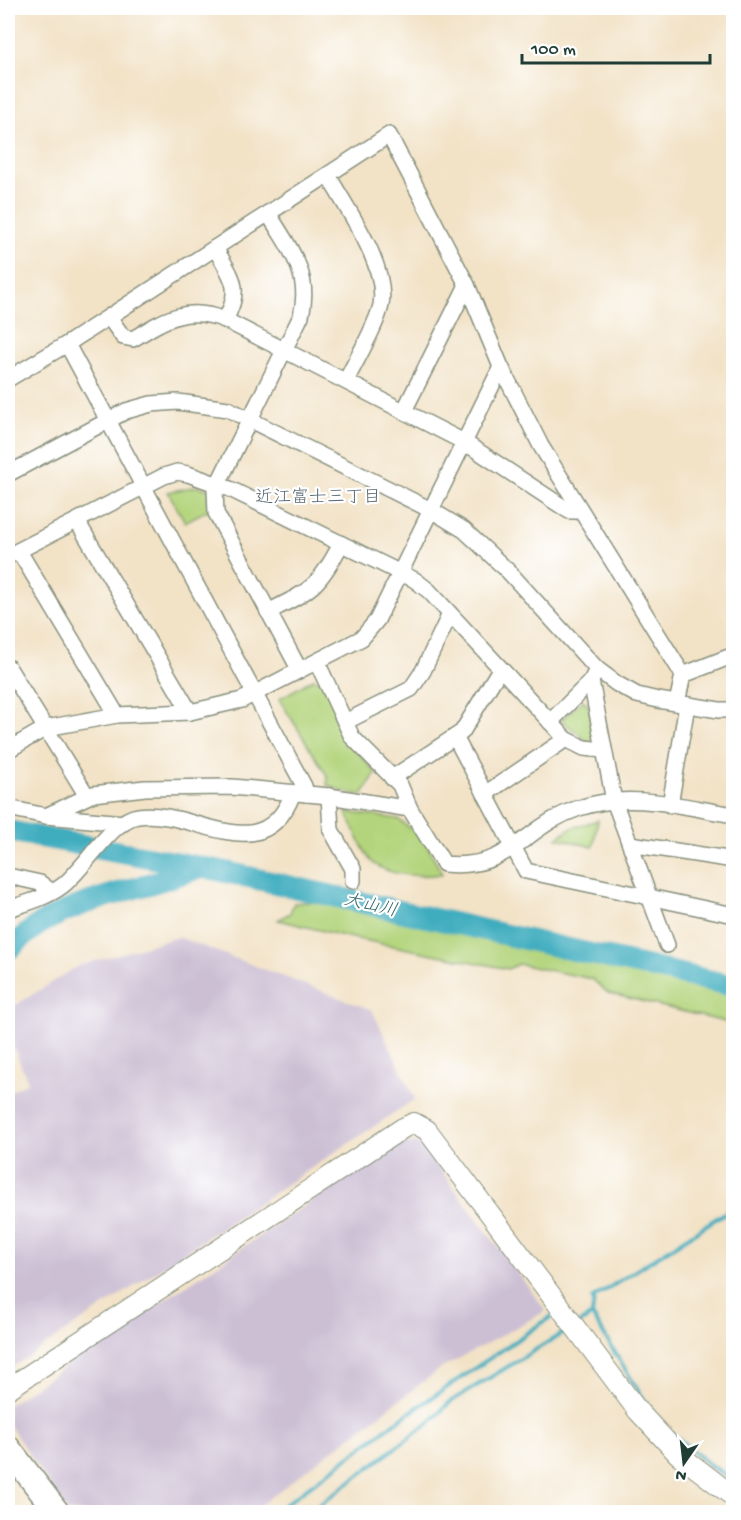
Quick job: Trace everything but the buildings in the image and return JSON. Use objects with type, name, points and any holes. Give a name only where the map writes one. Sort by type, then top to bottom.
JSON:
[{"type":"main road","points":[[8,1448],[57,1512]]},
{"type":"street","points":[[8,379],[68,344],[389,135],[467,285],[501,367],[541,446],[683,675],[682,704],[670,805]]},
{"type":"street","points":[[328,174],[377,267],[382,285],[381,307],[346,381]]},
{"type":"street","points":[[268,213],[300,267],[304,279],[305,299],[301,316],[218,485],[216,513],[299,669]]},
{"type":"street","points":[[215,248],[234,280],[236,296],[225,320]]},
{"type":"street","points":[[404,411],[467,285]]},
{"type":"street","points":[[109,317],[123,337],[133,339],[159,322],[179,315],[206,313],[225,320],[464,442],[569,512],[581,511]]},
{"type":"street","points":[[8,909],[52,892],[63,885],[111,833],[135,816],[159,814],[228,832],[250,834],[267,829],[286,811],[304,786],[68,344]]},
{"type":"street","points":[[8,750],[46,728],[117,715],[189,712],[242,700],[363,638],[377,620],[501,367]]},
{"type":"street","points":[[8,474],[108,420],[142,406],[178,402],[218,407],[250,418],[431,510],[464,530],[486,549],[594,675],[637,695],[682,704],[734,710]]},
{"type":"street","points":[[117,715],[13,554],[144,486],[177,472],[218,485],[400,573],[429,591],[566,739],[584,748],[604,750]]},
{"type":"street","points":[[76,521],[189,712]]},
{"type":"street","points":[[268,612],[311,590],[326,572],[341,544]]},
{"type":"street","points":[[345,722],[411,689],[423,671],[450,614]]},
{"type":"street","points":[[683,675],[734,655]]},
{"type":"street","points":[[316,662],[352,737],[400,785],[410,809],[444,864],[464,867],[496,860],[561,815],[581,807],[631,798],[734,815]]},
{"type":"street","points":[[8,667],[87,796]]},
{"type":"street","points":[[392,778],[455,737],[476,714],[500,669]]},
{"type":"street","points":[[550,722],[594,675]]},
{"type":"street","points":[[594,675],[604,750],[614,801],[667,945]]},
{"type":"street","points":[[455,737],[526,871],[734,915]]},
{"type":"street","points":[[485,794],[566,739]]},
{"type":"street","points":[[46,816],[87,796],[144,788],[231,787],[329,796],[410,809]]},
{"type":"street","points":[[329,796],[331,830],[353,869],[353,882]]},
{"type":"street","points":[[8,808],[46,816],[124,823]]},
{"type":"street","points":[[630,844],[734,860]]},
{"type":"street","points":[[8,876],[40,883],[52,892]]},
{"type":"street","points":[[8,1389],[403,1128],[414,1123],[427,1130],[638,1411],[678,1454],[734,1497]]},
{"type":"shaded area","points":[[178,937],[372,1010],[415,1099],[8,1370],[8,1093],[28,1082],[8,1034],[8,1010],[78,966]]},
{"type":"shaded area","points":[[400,1142],[421,1144],[546,1311],[440,1369],[251,1512],[68,1512],[8,1423],[8,1405]]},
{"type":"green space","points":[[197,486],[210,490],[219,504],[185,522],[168,492]]},
{"type":"green space","points":[[313,679],[324,682],[361,756],[376,773],[362,795],[344,792],[327,785],[328,777],[279,699]]},
{"type":"green space","points":[[583,700],[589,706],[595,737],[590,743],[561,720]]},
{"type":"green space","points":[[346,812],[398,819],[424,839],[442,874],[416,876],[380,868],[373,863],[362,847]]},
{"type":"green space","points":[[598,820],[593,847],[557,838],[569,829]]},
{"type":"green space","points":[[365,899],[733,979],[733,1024],[608,993],[592,979],[518,964],[508,969],[348,937],[278,920],[290,913],[294,903]]},
{"type":"waterway","name":"大山川","points":[[8,831],[217,870],[734,986]]},
{"type":"waterway","points":[[8,950],[27,933],[59,914],[98,899],[200,867]]},
{"type":"waterway","points":[[592,1299],[734,1207]]},
{"type":"waterway","points":[[594,1298],[592,1315],[652,1413]]},
{"type":"waterway","points":[[580,1323],[592,1315]]},
{"type":"waterway","points":[[275,1512],[393,1424],[552,1316]]},
{"type":"waterway","points":[[317,1512],[319,1505],[429,1423],[450,1402],[568,1330]]},
{"type":"waterway","points":[[671,1433],[711,1466],[734,1480]]},
{"type":"district","name":"近江富士三丁目","points":[[318,496]]}]
